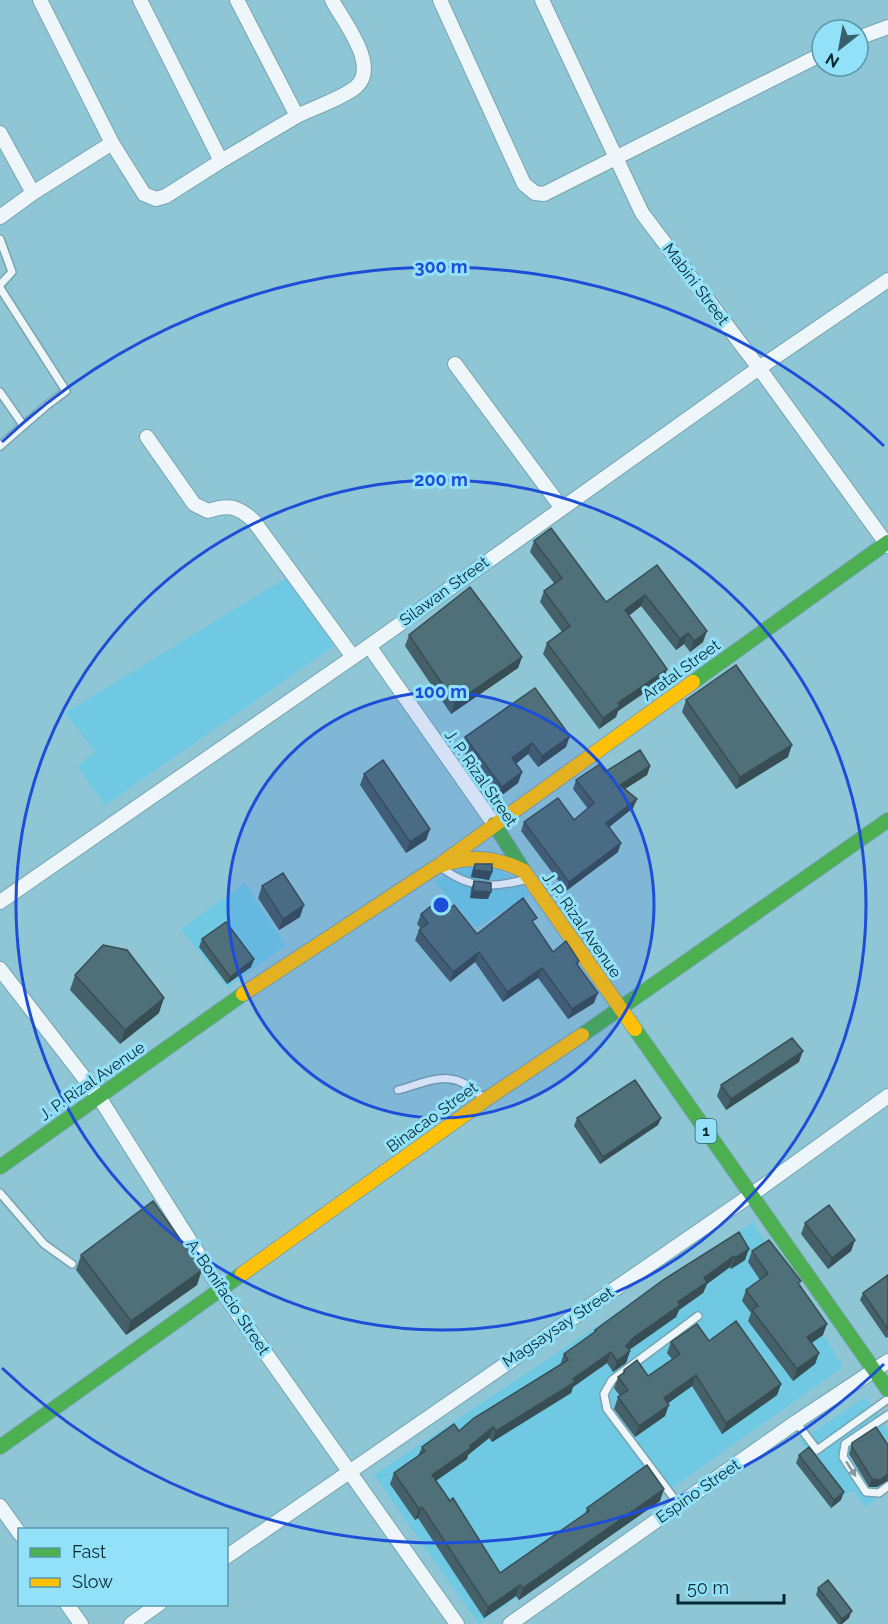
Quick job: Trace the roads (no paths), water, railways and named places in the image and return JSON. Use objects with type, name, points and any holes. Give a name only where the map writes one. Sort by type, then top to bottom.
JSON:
[{"type":"street","points":[[40,0],[112,143],[144,194],[156,199],[166,196],[297,116],[355,87],[362,79],[364,58],[332,0]]},
{"type":"street","points":[[140,0],[221,161]]},
{"type":"street","points":[[237,0],[297,116]]},
{"type":"street","points":[[440,0],[528,190],[544,194],[810,60]]},
{"type":"street","name":"Mabini Street","points":[[542,0],[642,213],[759,368],[887,544]]},
{"type":"street","points":[[870,34],[888,27]]},
{"type":"street","points":[[0,133],[33,193]]},
{"type":"street","points":[[0,217],[33,193],[112,143]]},
{"type":"street","name":"Silawan Street","points":[[0,902],[369,646],[561,507],[888,280]]},
{"type":"street","points":[[456,364],[561,507]]},
{"type":"street","points":[[147,437],[194,504],[208,511],[229,506],[244,512],[253,520],[353,657]]},
{"type":"street","name":"Aratal Street","points":[[437,866],[887,544]]},
{"type":"street","name":"J. P. Rizal Street","points":[[369,646],[494,824],[527,875]]},
{"type":"street","name":"Binacao Street","points":[[0,1447],[485,1100],[621,1009],[888,820]]},
{"type":"street","name":"J. P. Rizal Avenue","points":[[0,1167],[271,974],[437,866],[478,856],[494,858],[527,875],[888,1390]]},
{"type":"street","name":"A. Bonifacio Street","points":[[0,969],[99,1097],[221,1290],[457,1624]]},
{"type":"street","name":"Magsaysay Street","points":[[228,1556],[751,1195],[888,1096]]},
{"type":"street","name":"Espino Street","points":[[510,1624],[796,1422],[888,1361]]},
{"type":"street","points":[[0,1506],[18,1531]]},
{"type":"street","points":[[68,1606],[81,1624]]},
{"type":"street","points":[[131,1624],[158,1606]]},
{"type":"lane","points":[[0,239],[12,272],[9,278],[1,284],[66,392],[0,446]]},
{"type":"lane","points":[[0,392],[23,425]]},
{"type":"lane","points":[[437,866],[475,886],[493,887],[527,875]]},
{"type":"lane","points":[[398,1090],[452,1077],[464,1081],[485,1100]]},
{"type":"lane","points":[[0,1193],[44,1244],[72,1264]]},
{"type":"lane","points":[[679,1505],[607,1410],[604,1394],[612,1380],[698,1316]]},
{"type":"lane","points":[[796,1422],[816,1450],[888,1399]]},
{"type":"lane","points":[[888,1415],[846,1444],[843,1450],[843,1457],[866,1492],[872,1495],[888,1486]]}]
